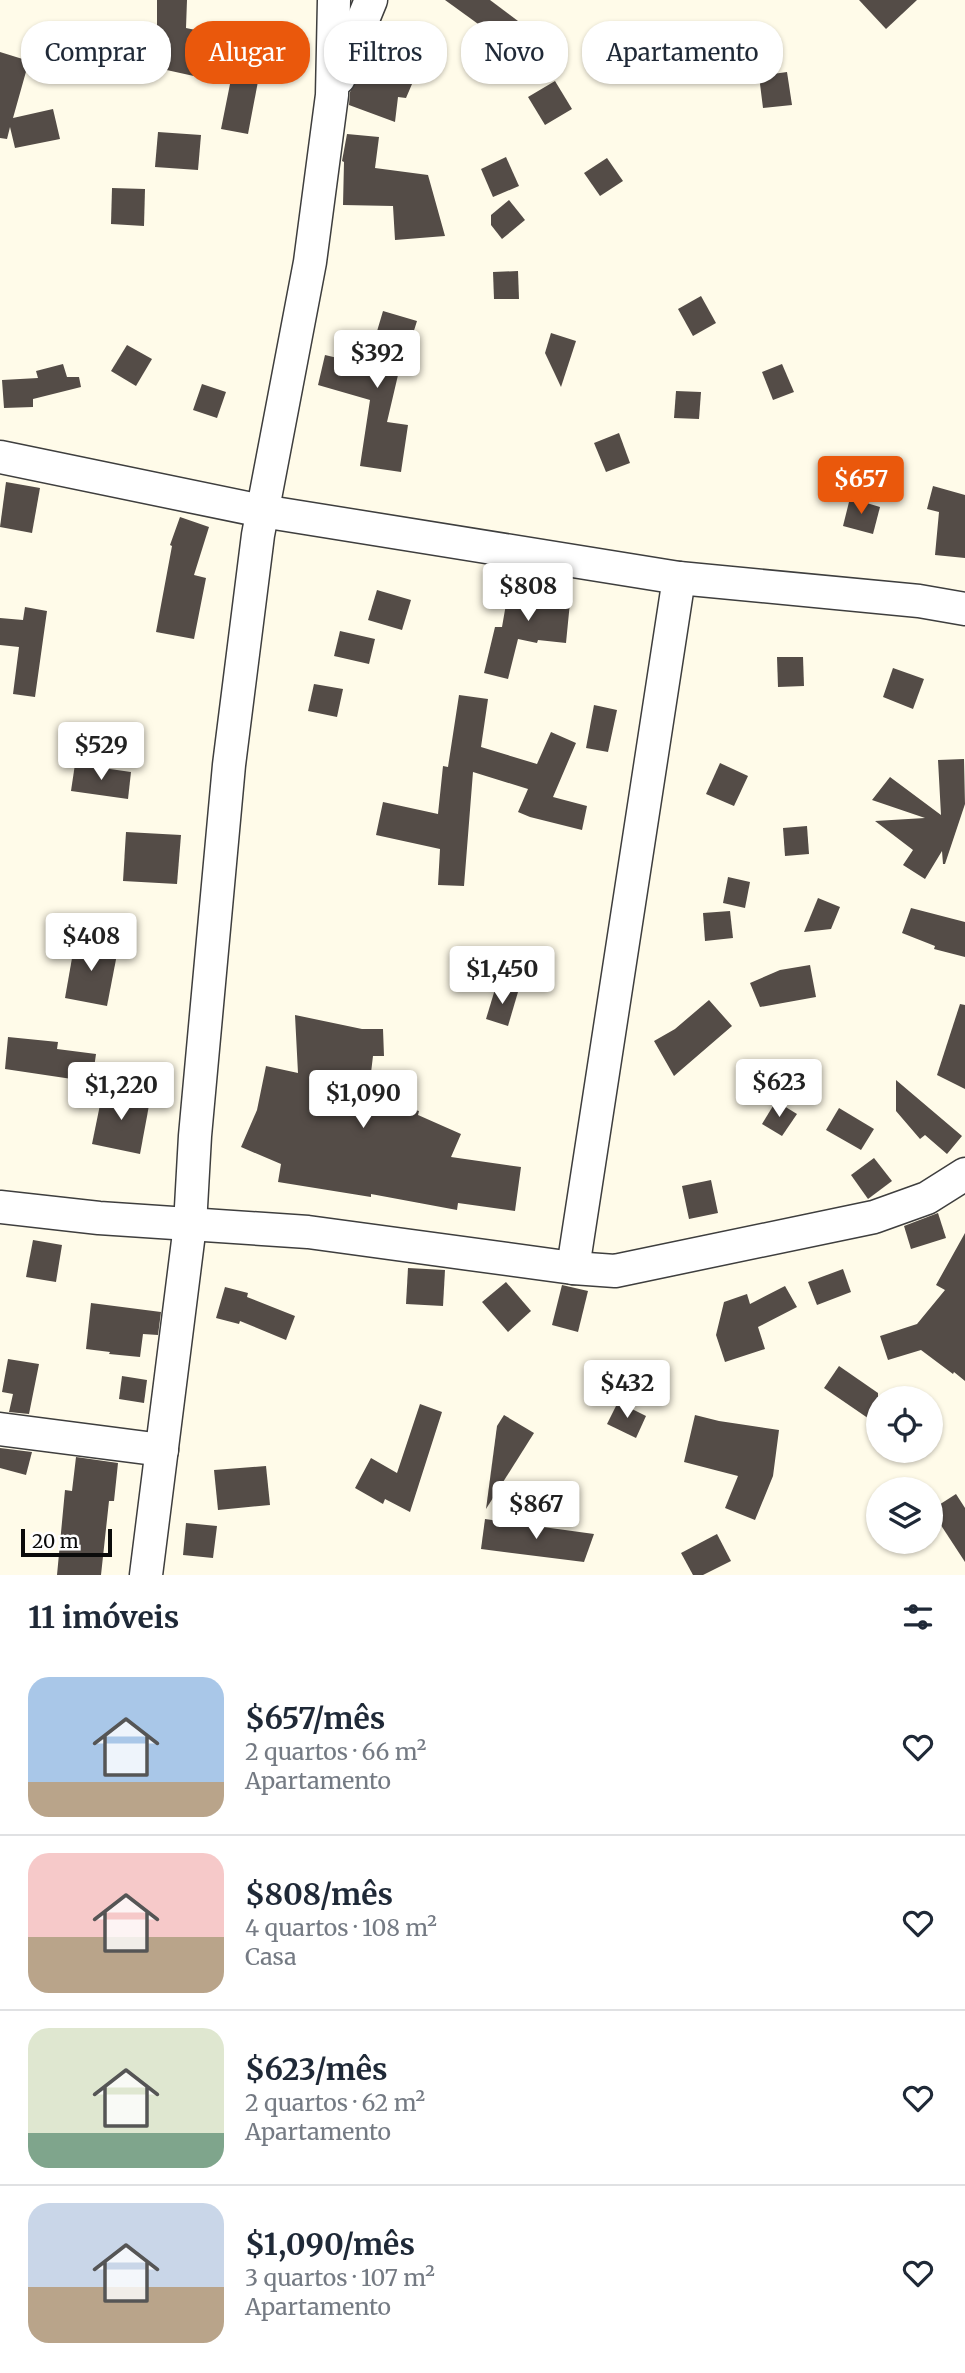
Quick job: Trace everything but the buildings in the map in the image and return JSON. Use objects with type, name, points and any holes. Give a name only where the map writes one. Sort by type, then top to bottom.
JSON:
[{"type":"street","points":[[146,1575],[190,1225],[195,1136],[229,765],[262,510],[310,262],[332,95],[334,0]]},
{"type":"street","points":[[332,95],[371,0]]},
{"type":"street","points":[[0,457],[262,510],[679,578],[919,601],[965,609]]},
{"type":"street","points":[[573,1268],[679,578]]},
{"type":"street","points":[[0,1207],[99,1218],[308,1232],[573,1268],[615,1271],[874,1217],[927,1198],[965,1174]]},
{"type":"street","points":[[0,1429],[162,1450]]}]
